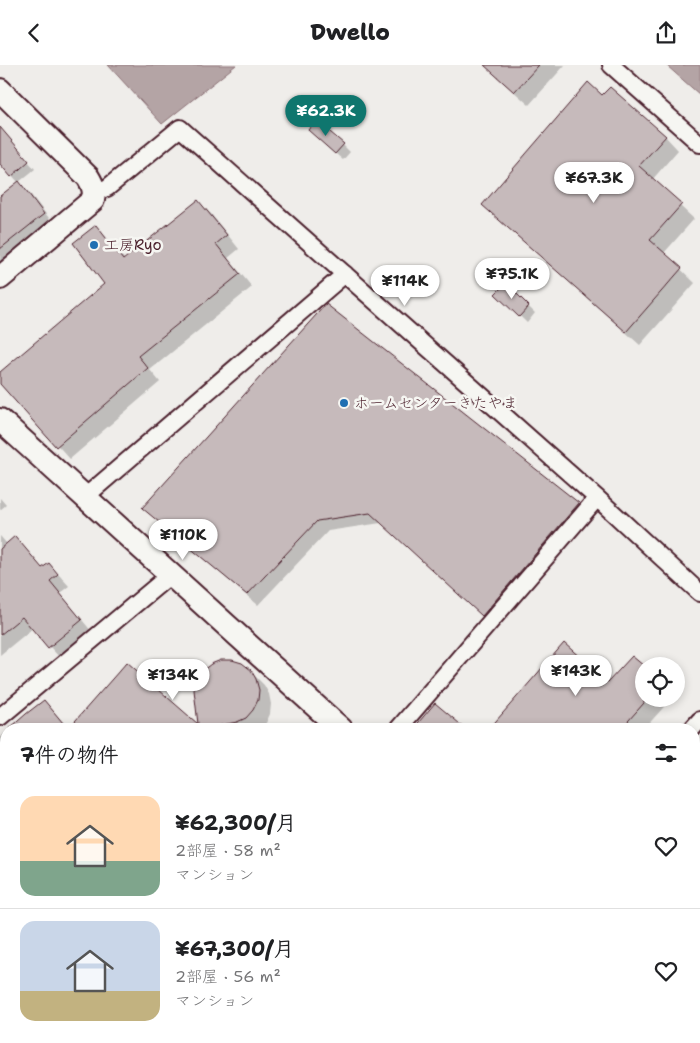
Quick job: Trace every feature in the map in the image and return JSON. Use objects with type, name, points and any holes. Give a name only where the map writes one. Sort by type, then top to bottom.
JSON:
[{"type":"street","points":[[611,65],[700,144]]},
{"type":"street","points":[[0,278],[92,200],[94,192],[88,177],[2,95]]},
{"type":"street","points":[[94,192],[107,188],[180,129],[597,498],[700,593]]},
{"type":"street","points":[[85,497],[345,274]]},
{"type":"street","points":[[0,420],[334,723]]},
{"type":"street","points":[[403,723],[597,498]]},
{"type":"street","points":[[0,717],[170,575]]},
{"type":"shaded area","points":[[108,65],[236,65],[162,124]]},
{"type":"shaded area","points":[[666,65],[700,65],[700,95]]},
{"type":"building","points":[[484,65],[539,65],[514,92]]},
{"type":"building","points":[[588,82],[602,95],[610,87],[666,136],[639,166],[682,204],[650,240],[682,268],[626,332],[482,205]]},
{"type":"building","points":[[316,120],[344,144],[335,154],[308,130]]},
{"type":"building","points":[[0,127],[29,161],[11,177],[0,164]]},
{"type":"building","points":[[19,181],[44,214],[0,249],[0,196]]},
{"type":"building","points":[[198,200],[227,235],[216,244],[240,274],[138,356],[148,368],[56,447],[0,384],[0,372],[104,284],[73,243],[96,225],[123,260]]},
{"type":"building","points":[[506,283],[529,306],[519,317],[495,294]]},
{"type":"building","name":"ホームセンターきたやま","points":[[326,304],[579,503],[482,616],[370,513],[317,521],[247,595],[142,508]]},
{"type":"building","points":[[15,536],[42,568],[49,563],[58,574],[50,581],[82,620],[48,648],[22,617],[0,635],[0,549]]},
{"type":"building","points":[[564,643],[608,682],[632,656],[635,658],[635,707],[640,707],[626,723],[494,723]]},
{"type":"building","points":[[221,660],[232,660],[242,663],[251,670],[259,690],[258,700],[246,718],[232,723],[198,723],[194,690],[197,679],[203,670]]},
{"type":"building","points":[[127,662],[197,723],[73,723]]},
{"type":"building","points":[[44,700],[63,723],[16,723]]},
{"type":"building","points":[[435,703],[459,723],[418,723]]},
{"type":"place","name":"工房Ryo","points":[[94,245]]},
{"type":"place","name":"ホームセンターきたやま","points":[[344,403]]}]
